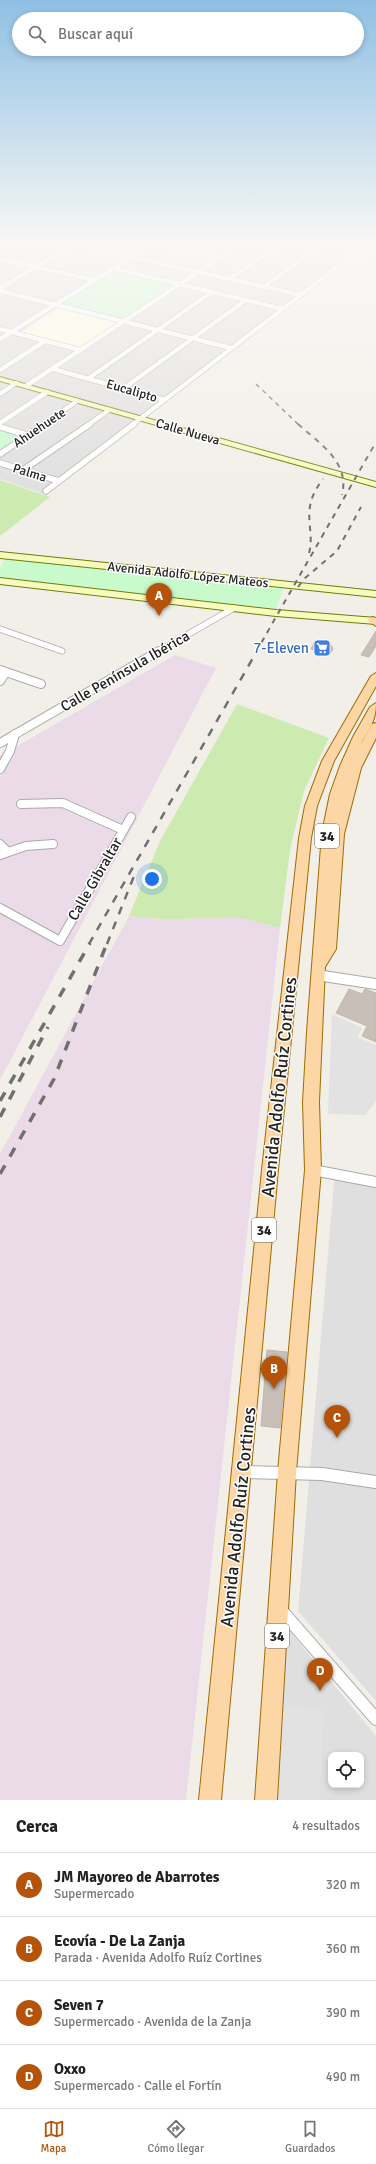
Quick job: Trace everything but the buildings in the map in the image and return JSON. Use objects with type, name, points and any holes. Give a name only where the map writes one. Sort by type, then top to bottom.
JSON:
[{"type":"main road","name":"Calle Nueva","points":[[0,379],[376,485]]},
{"type":"main road","name":"Avenida Adolfo López Mateos","points":[[1,557],[376,594]]},
{"type":"main road","name":"Avenida Adolfo López Mateos","points":[[0,582],[276,613],[375,621]]},
{"type":"main road","name":"Avenida Adolfo Ruíz Cortines","points":[[210,1800],[270,1170],[305,838],[313,800],[328,761],[376,676]]},
{"type":"main road","name":"Avenida Adolfo Ruíz Cortines","points":[[266,1800],[287,1472],[313,1170],[311,1102],[317,972],[328,833],[336,794],[359,737],[376,707]]},
{"type":"main road","name":"Avenida Adolfo Ruíz Cortines","points":[[317,972],[329,949],[338,834],[346,795],[355,768],[376,727]]},
{"type":"street","points":[[7,331],[80,350]]},
{"type":"street","points":[[26,386],[109,331]]},
{"type":"street","points":[[88,378],[156,331]]},
{"type":"street","points":[[161,331],[231,348]]},
{"type":"street","points":[[124,388],[203,331]]},
{"type":"street","points":[[46,491],[254,331]]},
{"type":"street","points":[[0,339],[10,332]]},
{"type":"street","points":[[0,370],[45,341]]},
{"type":"street","name":"Eucalipto","points":[[52,369],[165,400]]},
{"type":"street","points":[[0,394],[16,384]]},
{"type":"street","points":[[0,423],[47,392]]},
{"type":"street","name":"Ahuehuete","points":[[0,454],[77,401]]},
{"type":"street","points":[[23,470],[109,410]]},
{"type":"street","points":[[0,427],[27,435]]},
{"type":"street","name":"Palma","points":[[0,463],[59,481]]},
{"type":"street","name":"Calle Península Ibérica","points":[[0,743],[234,608]]},
{"type":"street","points":[[0,629],[62,651]]},
{"type":"street","points":[[0,681],[3,671],[41,684]]},
{"type":"street","points":[[0,769],[10,751],[15,734]]},
{"type":"street","points":[[21,804],[50,802],[74,807],[123,830]]},
{"type":"street","name":"Calle Gibraltar","points":[[0,908],[60,941],[131,817]]},
{"type":"street","points":[[0,844],[3,853],[33,844],[53,844]]},
{"type":"street","points":[[317,972],[376,984]]},
{"type":"street","points":[[313,1170],[376,1182]]},
{"type":"street","points":[[242,1472],[322,1474],[376,1482]]},
{"type":"street","points":[[279,1607],[376,1719]]},
{"type":"shaded area","points":[[0,331],[256,331],[44,494],[0,479]]},
{"type":"shaded area","points":[[23,331],[105,331],[79,348],[20,333]]},
{"type":"shaded area","points":[[175,655],[216,668],[0,1080],[0,756]]},
{"type":"shaded area","points":[[129,916],[161,919],[241,918],[280,928],[186,1800],[0,1800],[0,1154]]},
{"type":"shaded area","points":[[332,1014],[362,1028],[357,1037],[376,1045],[376,1101],[365,1115],[328,1114]]},
{"type":"shaded area","points":[[335,1171],[376,1176],[376,1701],[298,1611]]},
{"type":"shaded area","points":[[287,1628],[376,1736],[376,1800],[277,1800]]},
{"type":"shaded area","points":[[283,1704],[324,1710],[319,1800],[277,1800]]},
{"type":"green space","points":[[0,429],[21,435],[22,437],[0,452]]},
{"type":"green space","points":[[0,480],[50,497],[0,536]]},
{"type":"green space","points":[[6,558],[284,587],[276,609],[0,578],[0,568]]},
{"type":"green space","points":[[237,704],[329,738],[304,791],[290,850],[280,928],[241,918],[161,919],[129,916],[160,841]]},
{"type":"railway","points":[[256,384],[299,425]]},
{"type":"railway","points":[[298,424],[324,447],[337,463],[342,473],[342,495]]},
{"type":"railway","points":[[256,652],[376,442]]},
{"type":"railway","points":[[309,553],[311,540],[309,521],[310,508],[314,493],[323,479]]},
{"type":"railway","points":[[298,587],[305,578],[337,551],[361,507]]},
{"type":"railway","points":[[89,944],[257,651]]},
{"type":"railway","points":[[107,944],[136,871]]},
{"type":"railway","points":[[0,1101],[90,943]]},
{"type":"railway","points":[[0,1174],[54,1079],[107,943]]},
{"type":"railway","points":[[0,1117],[48,1027]]},
{"type":"place","name":"JM Mayoreo de Abarrotes","points":[[159,616]]},
{"type":"place","name":"7-Eleven","points":[[322,648]]},
{"type":"place","name":"Ecovía - De La Zanja","points":[[274,1389]]},
{"type":"place","name":"Seven 7","points":[[337,1438]]},
{"type":"place","name":"Oxxo","points":[[320,1691]]}]
